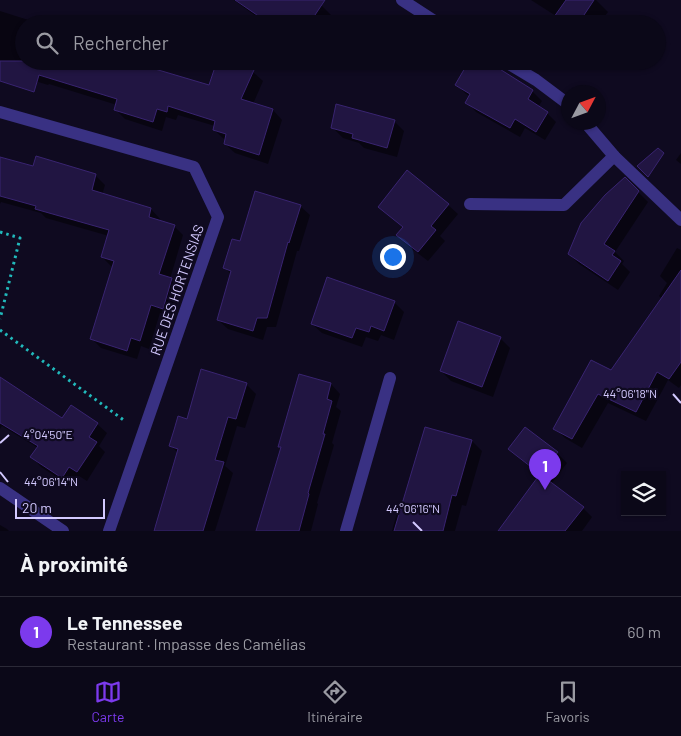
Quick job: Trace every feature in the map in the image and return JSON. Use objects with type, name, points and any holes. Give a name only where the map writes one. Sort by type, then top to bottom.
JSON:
[{"type":"street","points":[[402,0],[425,15]]},
{"type":"street","points":[[519,70],[561,99]]},
{"type":"street","name":"RUE DES HORTENSIAS","points":[[0,112],[194,167],[218,217],[109,531]]},
{"type":"street","points":[[592,130],[614,156],[681,220]]},
{"type":"street","points":[[470,204],[564,205],[614,156]]},
{"type":"street","points":[[346,531],[390,378]]},
{"type":"street","points":[[0,488],[63,531]]},
{"type":"path","points":[[0,232],[20,238],[0,319]]},
{"type":"path","points":[[0,330],[143,434]]},
{"type":"building","points":[[235,0],[325,0],[315,15],[257,15]]},
{"type":"building","points":[[566,0],[594,0],[584,15],[555,15]]},
{"type":"building","points":[[0,61],[15,61],[15,70],[158,70],[209,85],[214,70],[254,70],[241,99],[273,109],[259,155],[224,144],[226,134],[213,130],[215,121],[168,106],[167,112],[157,109],[153,122],[114,110],[117,99],[39,75],[34,92],[0,81]]},
{"type":"building","points":[[464,70],[501,70],[533,90],[528,99],[548,112],[536,132],[515,119],[510,128],[465,103],[470,94],[455,85]]},
{"type":"building","points":[[336,104],[395,120],[387,148],[352,138],[353,134],[331,128]]},
{"type":"building","points":[[658,148],[664,153],[648,177],[637,166]]},
{"type":"building","points":[[36,156],[96,174],[92,190],[151,208],[149,217],[175,225],[159,274],[172,278],[163,309],[151,305],[140,341],[131,338],[127,351],[90,339],[114,261],[101,257],[109,230],[35,209],[36,206],[0,196],[0,157],[33,166]]},
{"type":"building","points":[[407,170],[449,204],[431,226],[436,230],[418,252],[396,235],[403,227],[378,207]]},
{"type":"building","points":[[625,177],[639,191],[604,244],[615,251],[612,255],[621,261],[608,281],[568,254],[581,223],[605,195]]},
{"type":"building","points":[[255,191],[301,205],[288,242],[267,318],[257,318],[253,331],[217,320],[231,271],[223,268],[232,239],[240,241]]},
{"type":"building","points":[[681,270],[681,362],[669,379],[657,372],[636,412],[598,394],[572,439],[553,429],[591,360],[611,370]]},
{"type":"building","points":[[327,277],[395,301],[384,331],[371,326],[369,332],[356,328],[352,338],[311,324]]},
{"type":"building","points":[[458,321],[501,337],[482,387],[440,371]]},
{"type":"building","points":[[201,369],[247,383],[236,419],[228,417],[215,460],[224,462],[203,531],[154,531],[178,449],[169,446],[178,416],[187,419]]},
{"type":"building","points":[[299,374],[331,383],[327,399],[332,401],[299,531],[256,531],[281,447],[278,447]]},
{"type":"building","points":[[0,377],[62,418],[71,405],[98,423],[89,437],[97,442],[77,472],[69,467],[62,478],[30,457],[38,446],[0,423]]},
{"type":"building","points":[[425,427],[472,440],[456,496],[452,495],[443,531],[394,531]]},
{"type":"building","points":[[525,427],[558,452],[540,474],[508,449]]},
{"type":"building","points":[[540,474],[584,507],[565,531],[498,531]]},
{"type":"place","name":"Le Tennessee","points":[[545,490]]}]
